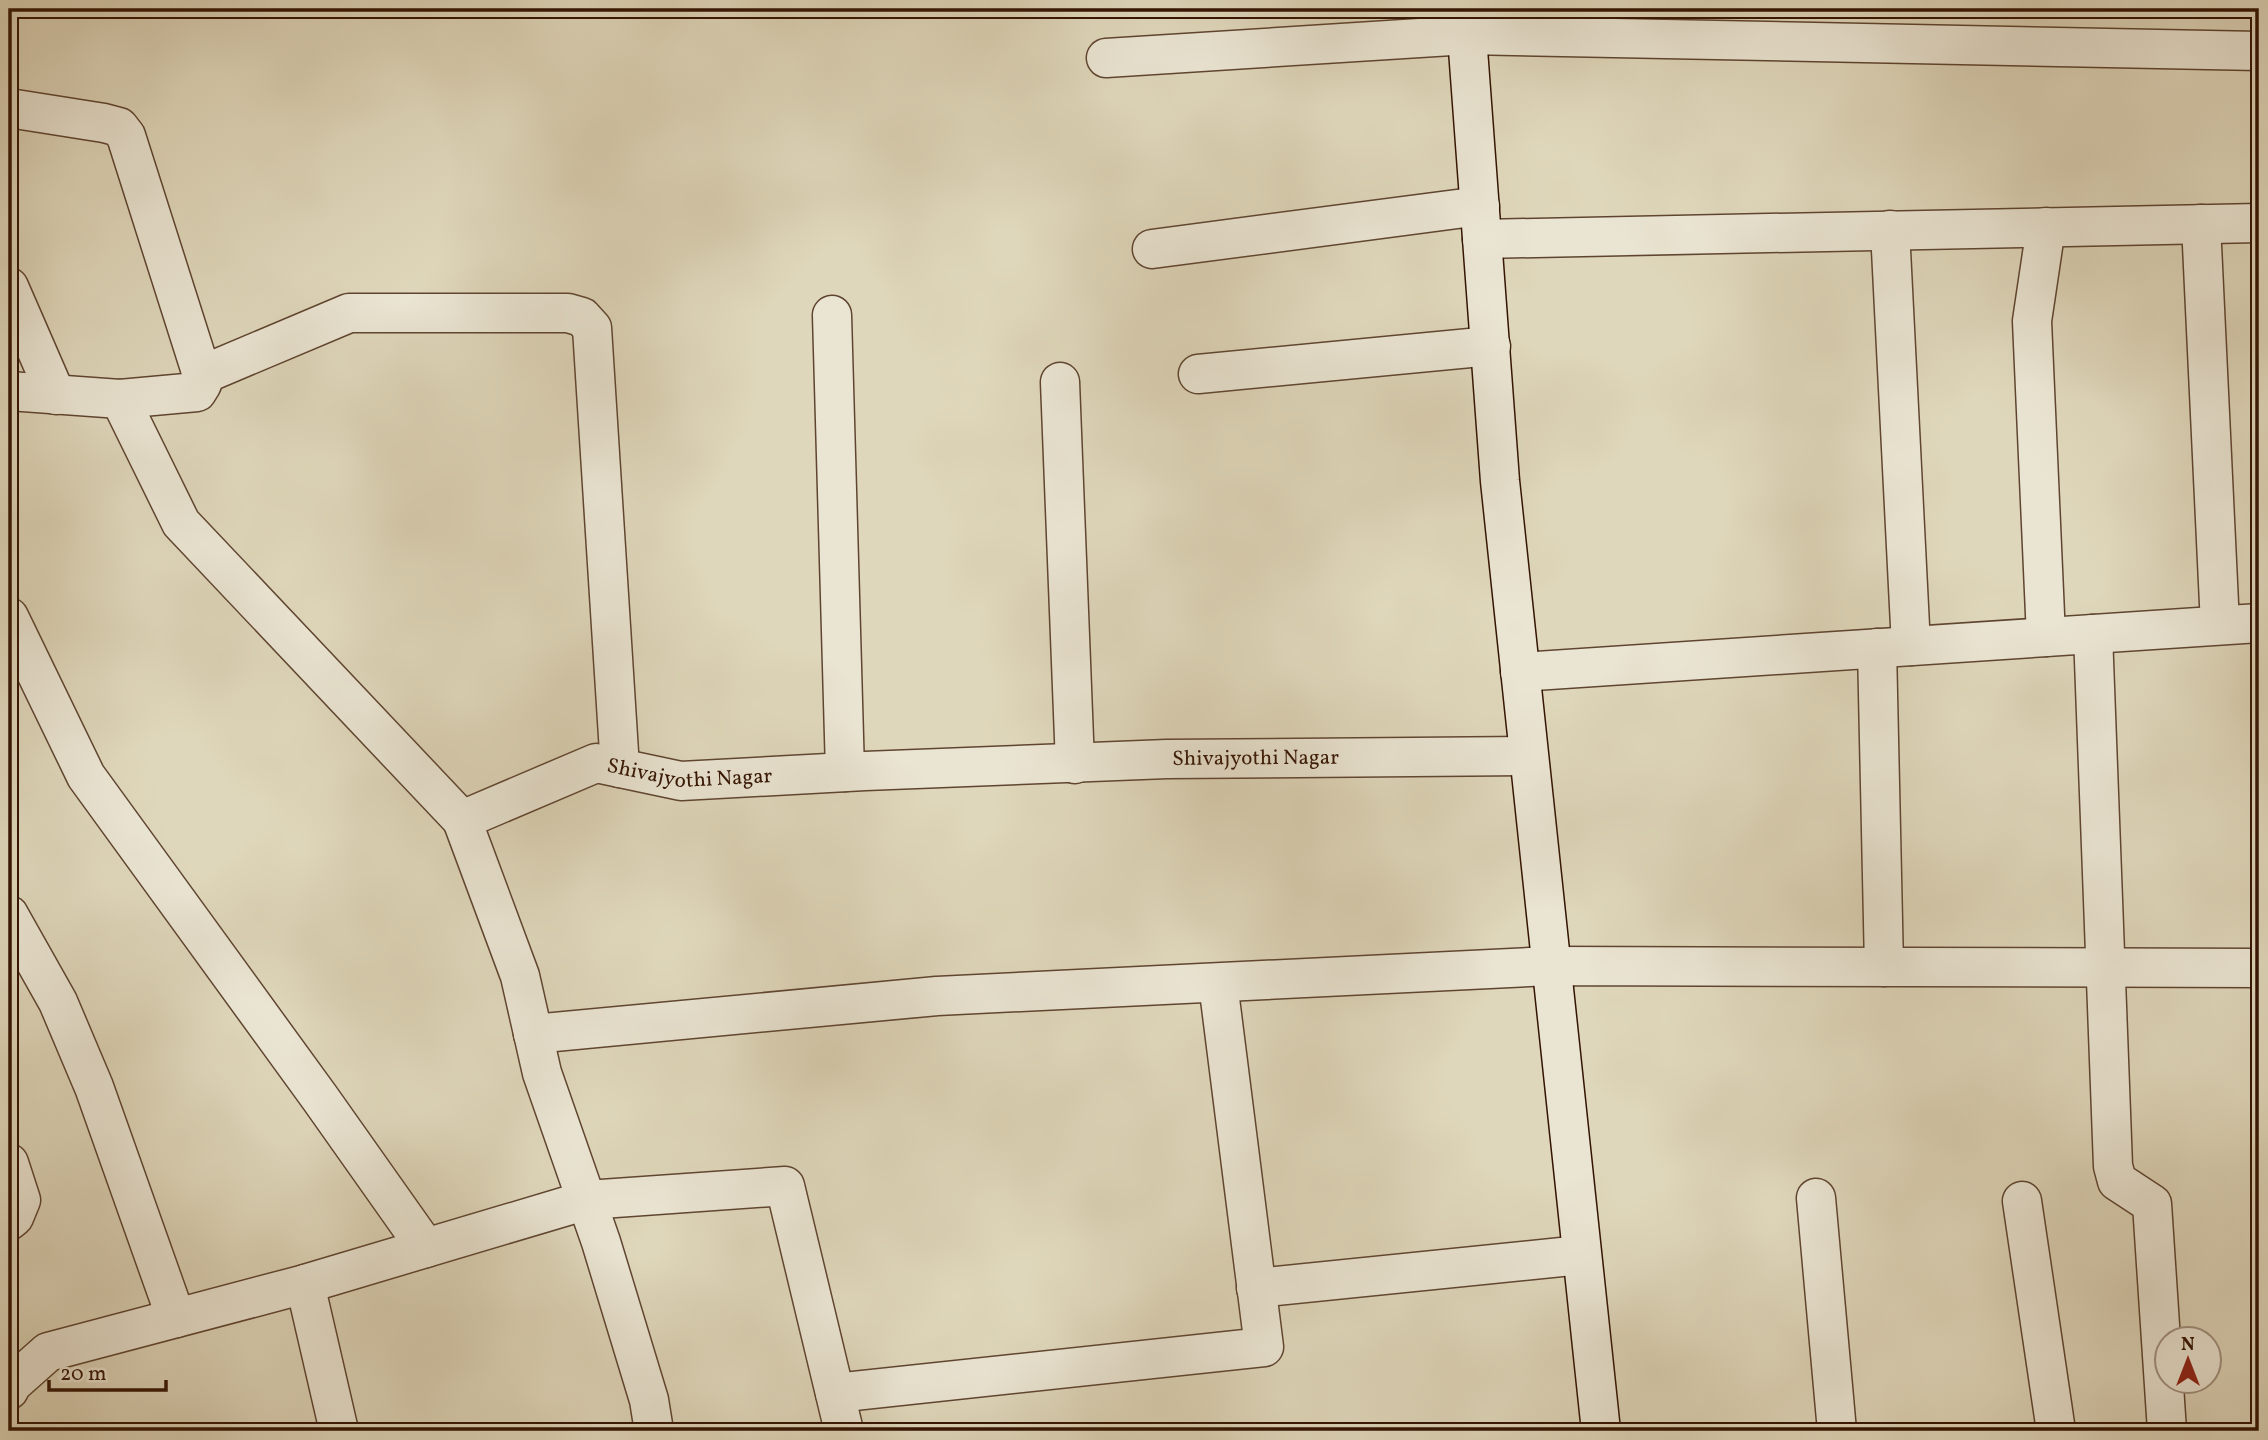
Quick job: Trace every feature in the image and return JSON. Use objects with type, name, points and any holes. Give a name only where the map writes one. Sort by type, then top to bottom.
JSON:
[{"type":"street","points":[[1466,22],[1500,481],[1601,1431]]},
{"type":"street","points":[[1106,58],[1466,22],[2259,51]]},
{"type":"street","points":[[9,108],[104,123],[119,127],[126,136],[202,375],[202,384],[197,392],[120,399],[9,391]]},
{"type":"street","points":[[1152,249],[1481,222],[1890,230],[2259,223]]},
{"type":"street","points":[[2201,224],[2220,625]]},
{"type":"street","points":[[2046,227],[2032,321],[2046,637]]},
{"type":"street","points":[[1884,967],[1894,647],[1890,230]]},
{"type":"street","points":[[9,287],[56,395]]},
{"type":"street","points":[[202,375],[349,313],[568,313],[582,317],[592,328],[620,768]]},
{"type":"street","points":[[832,315],[845,772]]},
{"type":"street","points":[[1198,374],[1491,346]]},
{"type":"street","points":[[1060,383],[1075,764]]},
{"type":"street","points":[[120,399],[181,523],[462,820],[520,976],[542,1073],[587,1200],[649,1400],[654,1431]]},
{"type":"street","points":[[9,617],[86,776],[426,1248]]},
{"type":"street","points":[[1520,672],[2259,623]]},
{"type":"street","points":[[2093,634],[2114,1172],[2117,1181],[2152,1204],[2167,1431]]},
{"type":"street","name":"Shivajyothi Nagar","points":[[462,820],[596,763],[681,781],[845,772],[1249,758],[1528,756]]},
{"type":"street","points":[[9,915],[58,1002],[84,1063],[176,1318]]},
{"type":"street","points":[[533,1034],[937,996],[1550,966],[2259,968]]},
{"type":"street","points":[[835,1393],[1264,1348],[1218,983]]},
{"type":"street","points":[[9,1163],[21,1200],[14,1217],[9,1221]]},
{"type":"street","points":[[9,1390],[12,1384],[48,1352],[304,1284],[587,1200],[785,1186],[844,1431]]},
{"type":"street","points":[[1816,1198],[1837,1431]]},
{"type":"street","points":[[2022,1201],[2056,1431]]},
{"type":"street","points":[[1256,1288],[1581,1255]]},
{"type":"street","points":[[304,1284],[339,1431]]}]
